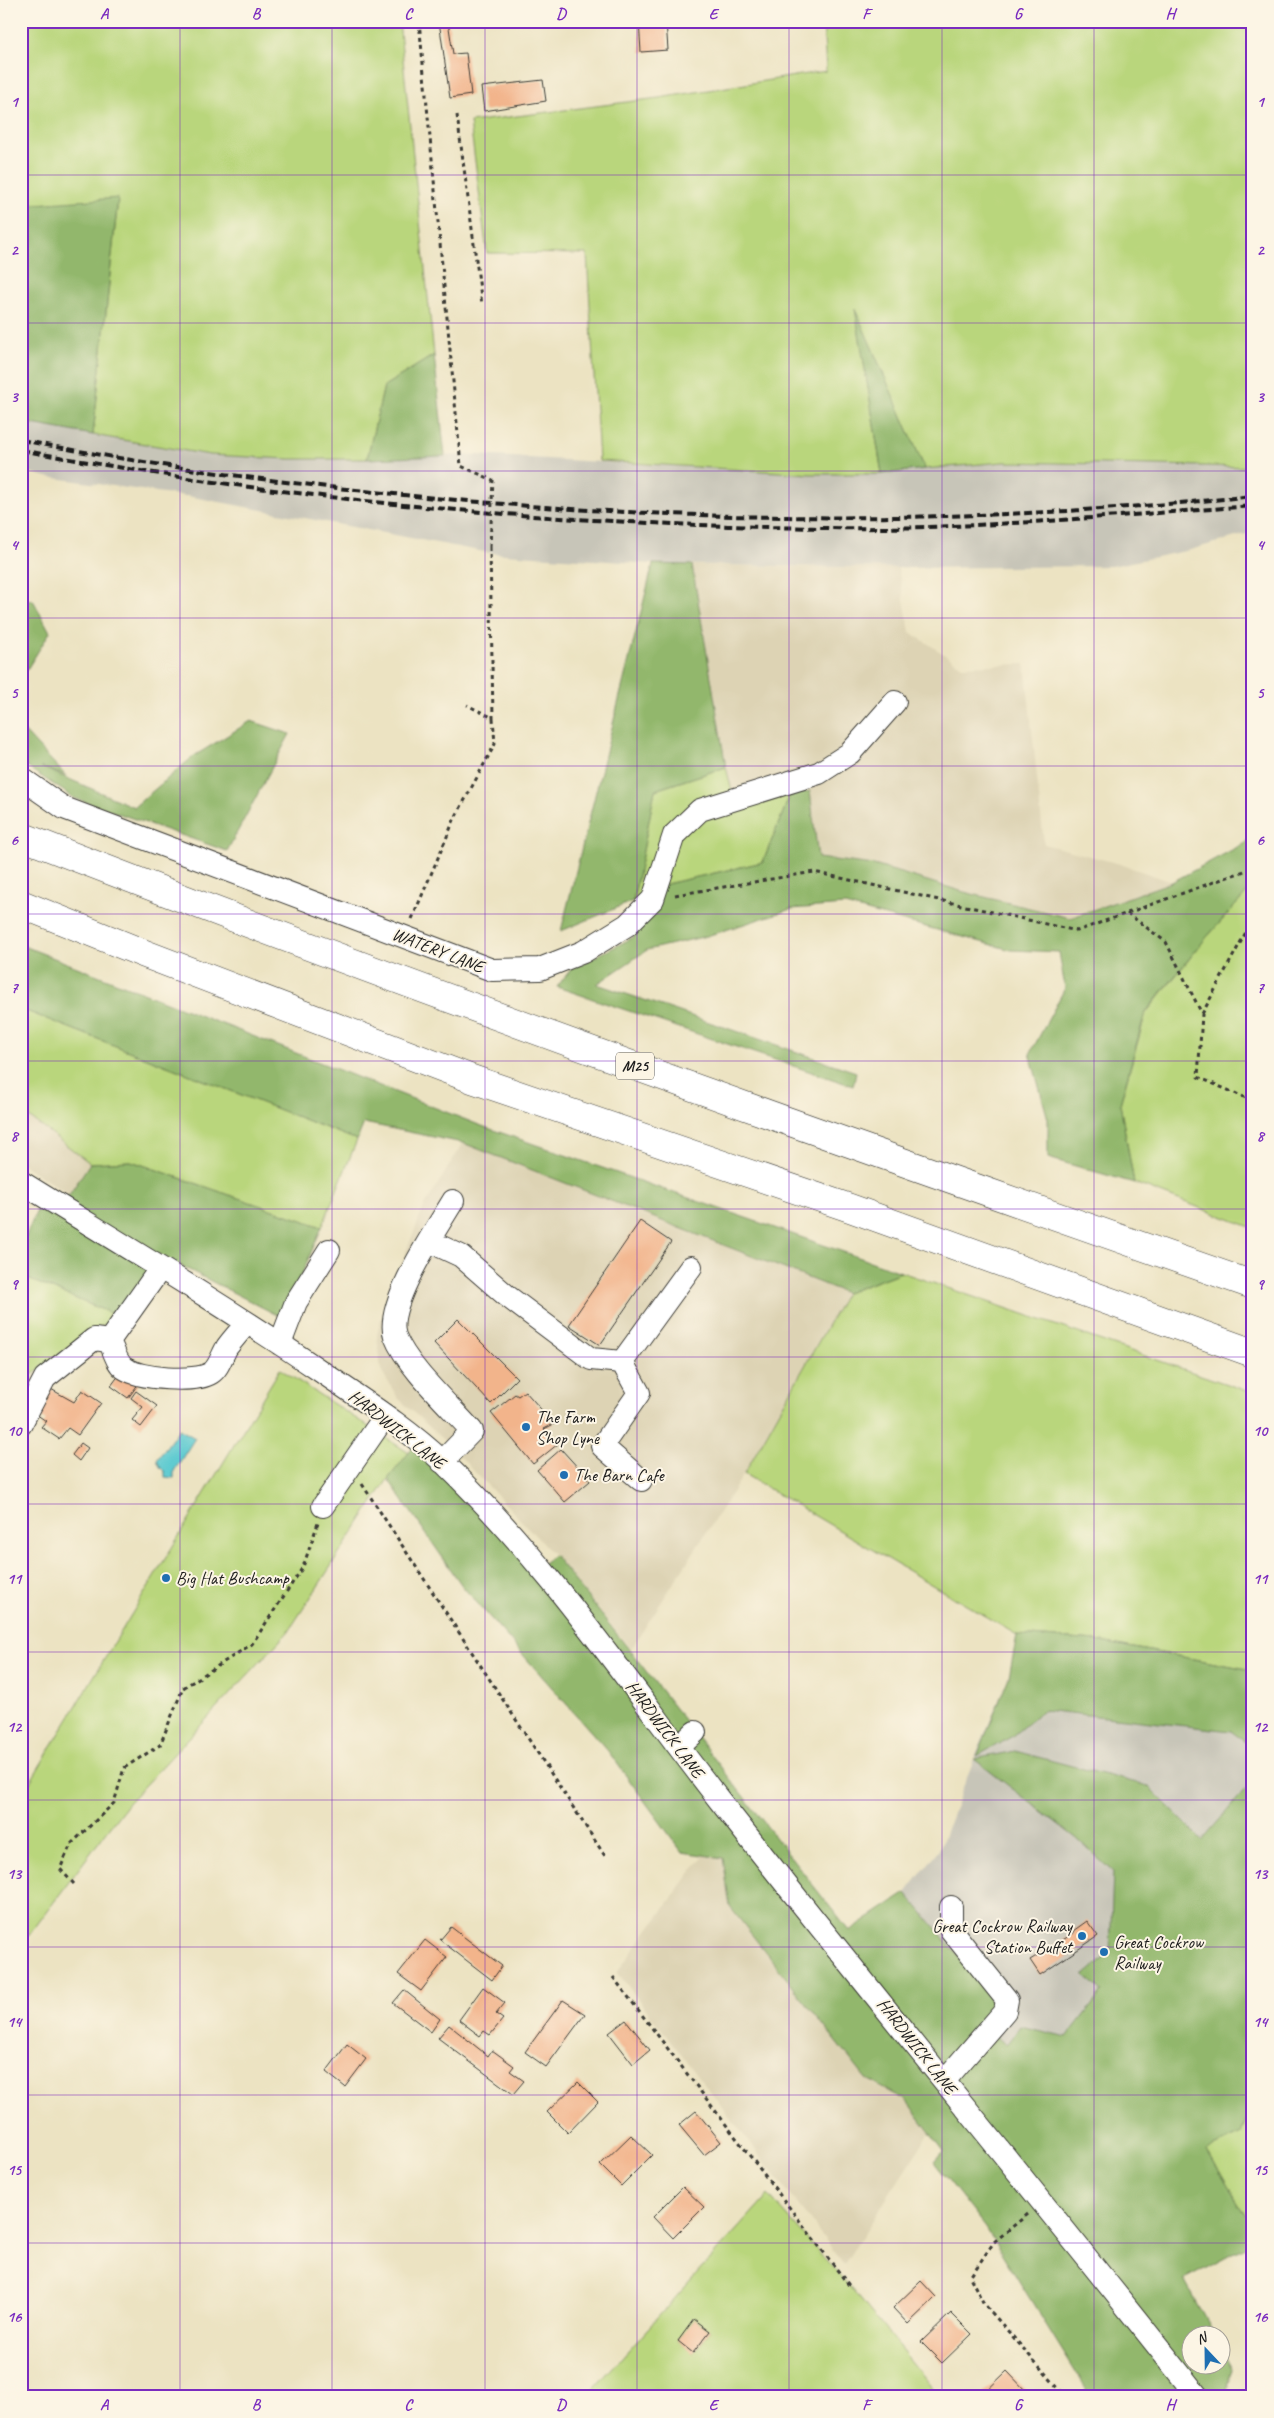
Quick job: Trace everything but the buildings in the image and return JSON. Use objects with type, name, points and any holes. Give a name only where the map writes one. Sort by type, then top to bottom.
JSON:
[{"type":"highway","name":"M25","points":[[21,836],[173,895],[541,1032],[860,1148],[1253,1285]]},
{"type":"highway","points":[[21,904],[145,954],[472,1079],[850,1208],[1253,1352]]},
{"type":"street","name":"WATERY LANE","points":[[21,778],[64,808],[405,938],[492,970],[540,969],[583,952],[627,925],[653,899],[674,835],[700,810],[819,773],[850,753],[894,702]]},
{"type":"street","name":"HARDWICK LANE","points":[[21,1182],[280,1344],[385,1416],[442,1462],[540,1565],[687,1739],[975,2122],[1198,2397]]},
{"type":"street","points":[[442,1462],[472,1431],[408,1359],[394,1334],[395,1316],[408,1278],[453,1201]]},
{"type":"street","points":[[429,1241],[462,1256],[507,1296],[591,1359],[622,1362]]},
{"type":"street","points":[[280,1344],[296,1302],[329,1250]]},
{"type":"street","points":[[622,1362],[691,1266]]},
{"type":"street","points":[[109,1341],[160,1269]]},
{"type":"street","points":[[109,1341],[117,1360],[124,1368],[138,1374],[158,1378],[200,1378],[212,1372],[226,1348],[246,1322]]},
{"type":"street","points":[[21,1424],[45,1378],[94,1339],[109,1341]]},
{"type":"street","points":[[622,1362],[639,1393],[602,1446],[641,1480]]},
{"type":"street","points":[[323,1506],[385,1416]]},
{"type":"street","points":[[945,2080],[1005,2011],[1007,2000],[951,1930],[951,1907]]},
{"type":"path","points":[[405,938],[454,820],[495,744],[490,547],[493,480],[461,466],[419,21]]},
{"type":"path","points":[[457,115],[482,305]]},
{"type":"path","points":[[467,705],[493,718]]},
{"type":"path","points":[[653,899],[814,872],[1078,931],[1253,868]]},
{"type":"path","points":[[1126,913],[1166,942],[1202,1014]]},
{"type":"path","points":[[1253,919],[1202,1014],[1198,1077],[1253,1101]]},
{"type":"path","points":[[350,1466],[605,1856]]},
{"type":"path","points":[[74,1884],[60,1870],[71,1844],[114,1802],[124,1768],[160,1745],[183,1688],[252,1644],[303,1567],[323,1506]]},
{"type":"path","points":[[613,1977],[851,2288]]},
{"type":"path","points":[[1042,2203],[994,2242],[970,2277],[984,2304],[1066,2397]]},
{"type":"shaded area","points":[[21,422],[210,455],[289,459],[477,455],[811,474],[882,474],[965,464],[1004,462],[1253,467],[1253,532],[1190,550],[1112,566],[898,568],[653,564],[490,553],[193,497],[47,477],[21,470]]},
{"type":"shaded area","points":[[692,565],[898,568],[910,632],[962,666],[1025,664],[1044,844],[1120,864],[1172,882],[1070,918],[964,892],[874,865],[818,858],[810,792],[790,795],[732,795]]},
{"type":"shaded area","points":[[21,1111],[90,1163],[69,1195],[21,1163]]},
{"type":"shaded area","points":[[463,1143],[846,1293],[744,1474],[631,1649],[554,1555],[454,1450],[398,1398],[381,1370],[377,1335],[385,1303],[424,1207]]},
{"type":"shaded area","name":"Great Cockrow Railway","points":[[1017,1635],[1253,1670],[1253,2096],[1128,2160],[988,2030],[1005,2010],[906,1893],[939,1850],[974,1759],[1009,1677]]},
{"type":"shaded area","points":[[704,1855],[723,1858],[730,1907],[866,2079],[906,2100],[930,2132],[844,2264],[617,1972]]},
{"type":"green space","points":[[23,21],[399,21],[434,355],[384,386],[367,459],[289,459],[210,455],[93,435],[118,199],[21,205]]},
{"type":"green space","points":[[823,21],[1253,21],[1253,467],[1004,462],[925,469],[856,312],[882,474],[811,474],[599,461],[587,254],[487,253],[470,122],[659,98],[826,71]]},
{"type":"green space","points":[[118,198],[93,435],[21,422],[21,205]]},
{"type":"green space","points":[[855,309],[925,469],[882,474]]},
{"type":"green space","points":[[434,355],[445,456],[367,459],[384,386]]},
{"type":"green space","points":[[653,564],[692,565],[726,767],[655,790],[633,901],[561,931]]},
{"type":"green space","points":[[21,599],[33,600],[50,632],[21,679]]},
{"type":"green space","points":[[251,721],[290,734],[227,851],[74,798],[21,763],[21,728],[66,776],[41,767],[134,807],[194,756]]},
{"type":"green space","points":[[726,767],[733,795],[790,795],[763,862],[649,888],[633,901],[655,790]]},
{"type":"green space","points":[[810,791],[818,858],[874,865],[964,892],[1070,918],[1172,882],[1245,843],[1253,834],[1253,886],[1206,938],[1145,1013],[1120,1104],[1134,1183],[1048,1158],[1048,1119],[1030,1054],[1065,988],[1059,952],[1011,950],[845,905],[791,909],[707,936],[647,950],[597,984],[856,1072],[853,1086],[557,987],[571,969],[634,937],[649,888],[763,862],[790,795]]},
{"type":"green space","points":[[1253,886],[1253,1228],[1134,1183],[1120,1104],[1146,1013],[1206,938]]},
{"type":"green space","points":[[21,945],[479,1125],[901,1272],[846,1293],[463,1143],[364,1123],[357,1140],[21,1009]]},
{"type":"green space","points":[[21,1009],[357,1140],[322,1227],[131,1161],[90,1163],[21,1111]]},
{"type":"green space","points":[[131,1161],[322,1227],[283,1318],[158,1254],[120,1317],[21,1276],[21,1247],[38,1208],[69,1195],[90,1163]]},
{"type":"green space","points":[[901,1272],[1253,1393],[1253,1670],[1096,1641],[1017,1635],[744,1474],[846,1293]]},
{"type":"green space","points":[[21,1276],[120,1317],[88,1333],[32,1375],[21,1401]]},
{"type":"green space","points":[[280,1369],[409,1453],[388,1479],[288,1632],[128,1803],[21,1946],[21,1797]]},
{"type":"green space","points":[[418,1441],[540,1565],[554,1555],[849,1931],[906,1893],[1005,2011],[989,2030],[1006,2045],[1020,2026],[1067,2037],[1102,1992],[1084,1975],[1110,1953],[1113,1872],[1076,1838],[974,1759],[1015,1751],[1148,1786],[1202,1840],[1253,1781],[1253,2096],[1241,2134],[1207,2150],[1253,2229],[1253,2243],[1184,2280],[1209,2326],[1182,2326],[1182,2376],[1230,2376],[1224,2397],[1091,2397],[986,2228],[934,2162],[944,2151],[906,2100],[866,2079],[730,1907],[723,1858],[682,1852],[608,1751],[463,1587],[388,1479]]},
{"type":"green space","points":[[1017,1635],[1096,1641],[1253,1670],[1253,1748],[1231,1731],[1043,1710],[1011,1737],[977,1756],[1009,1677]]},
{"type":"green space","points":[[1253,2096],[1253,2229],[1207,2150],[1241,2134]]},
{"type":"green space","points":[[768,2195],[851,2288],[933,2388],[928,2397],[586,2397]],"holes":[[[694,2319],[710,2331],[694,2353],[678,2341]]]},
{"type":"water","points":[[179,1429],[195,1438],[174,1471],[174,1478],[165,1477],[165,1472],[157,1460]]},
{"type":"railway","points":[[21,440],[180,468],[339,488],[446,499],[647,513],[849,517],[951,516],[1052,512],[1253,496]]},
{"type":"railway","points":[[21,450],[121,468],[321,496],[421,507],[622,522],[824,528],[932,527],[1039,522],[1253,506]]},
{"type":"place","name":"The Farm Shop Lyne","points":[[526,1427]]},
{"type":"place","name":"The Barn Cafe","points":[[564,1475]]},
{"type":"place","name":"Big Hat Bushcamp","points":[[166,1578]]},
{"type":"place","name":"Great Cockrow Railway Station Buffet","points":[[1082,1936]]},
{"type":"place","name":"Great Cockrow Railway","points":[[1104,1952]]}]
